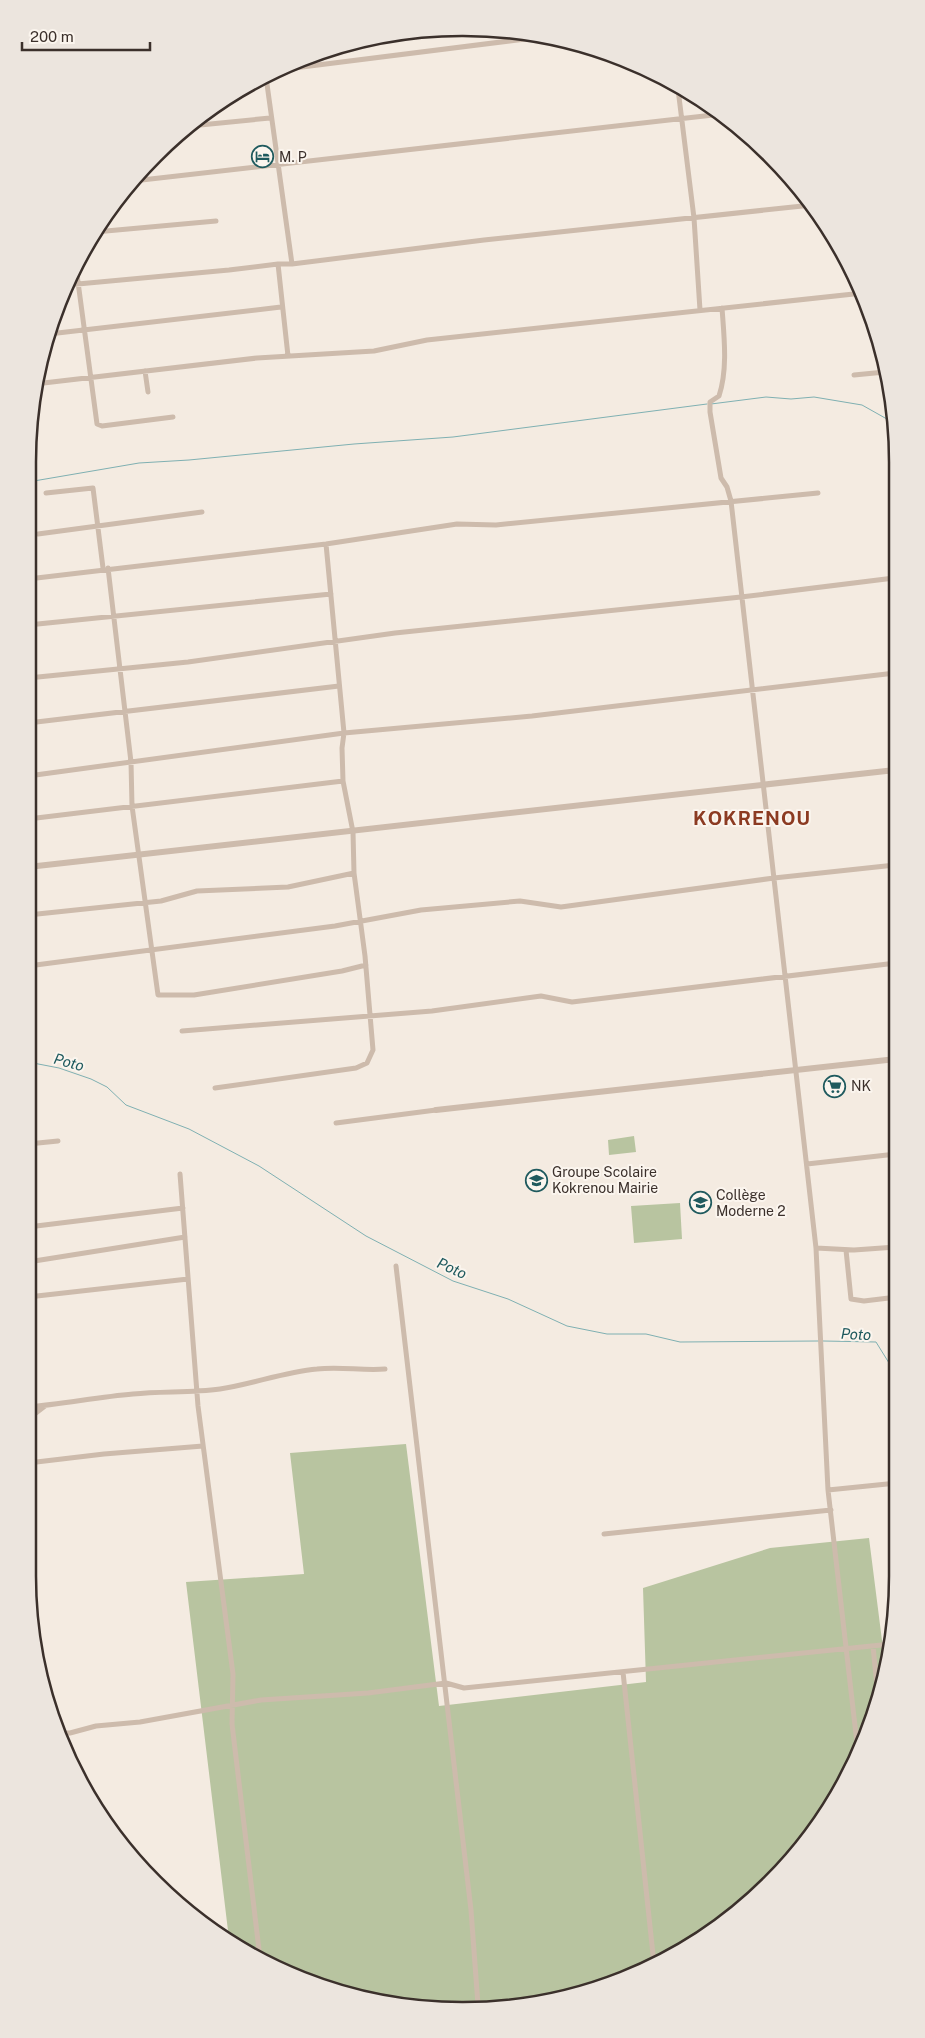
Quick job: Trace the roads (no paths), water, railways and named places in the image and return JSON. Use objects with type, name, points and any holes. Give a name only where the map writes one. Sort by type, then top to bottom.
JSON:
[{"type":"street","points":[[305,67],[518,40]]},
{"type":"street","points":[[267,84],[292,264]]},
{"type":"street","points":[[679,95],[694,218],[700,310]]},
{"type":"street","points":[[143,180],[709,115]]},
{"type":"street","points":[[202,125],[270,118]]},
{"type":"street","points":[[78,284],[292,264],[803,206]]},
{"type":"street","points":[[105,231],[216,221]]},
{"type":"street","points":[[278,264],[281,307],[288,356]]},
{"type":"street","points":[[77,280],[98,424],[102,426],[173,417]]},
{"type":"street","points":[[43,383],[288,356],[374,351],[427,340],[854,294]]},
{"type":"street","points":[[57,333],[281,307]]},
{"type":"street","points":[[722,308],[724,341],[723,381],[719,396],[710,402],[710,412],[720,478],[727,487],[731,501],[807,1164],[816,1248],[828,1490],[856,1738]]},
{"type":"street","points":[[145,371],[148,392]]},
{"type":"street","points":[[854,375],[879,373]]},
{"type":"street","points":[[46,493],[93,488],[126,711],[131,762],[132,806],[158,995],[194,995],[342,971],[366,965]]},
{"type":"street","points":[[36,578],[106,568],[326,544],[456,524],[496,525],[818,493]]},
{"type":"street","points":[[38,534],[202,512]]},
{"type":"street","points":[[215,1088],[363,1066],[368,1064],[374,1050],[369,1014],[366,965],[354,873],[352,832],[343,781],[342,748],[344,733],[326,544]]},
{"type":"street","points":[[36,677],[336,643],[395,633],[741,597],[889,579]]},
{"type":"street","points":[[36,623],[331,594]]},
{"type":"street","points":[[36,775],[344,733],[532,716],[753,688],[889,674]]},
{"type":"street","points":[[36,723],[339,686]]},
{"type":"street","points":[[36,866],[889,771]]},
{"type":"street","points":[[36,818],[343,781]]},
{"type":"street","points":[[36,965],[335,926],[421,910],[520,901],[561,907],[774,878],[889,866]]},
{"type":"street","points":[[36,914],[161,901],[197,891],[288,887],[354,873]]},
{"type":"street","points":[[182,1031],[295,1023],[369,1014],[432,1011],[542,996],[572,1002],[889,963]]},
{"type":"street","points":[[336,1122],[889,1060]]},
{"type":"street","points":[[36,1143],[58,1141]]},
{"type":"street","points":[[807,1164],[889,1155]]},
{"type":"street","points":[[180,1174],[197,1391],[234,1674],[232,1724],[259,1950]]},
{"type":"street","points":[[36,1226],[183,1208]]},
{"type":"street","points":[[36,1261],[185,1237]]},
{"type":"street","points":[[816,1248],[846,1250],[889,1247]]},
{"type":"street","points":[[846,1250],[851,1299],[864,1301],[889,1298]]},
{"type":"street","points":[[396,1266],[446,1683],[475,1949],[478,2001]]},
{"type":"street","points":[[36,1296],[188,1279]]},
{"type":"street","points":[[36,1406],[84,1398],[173,1390],[197,1391],[254,1384],[265,1378],[316,1369],[351,1367],[370,1371],[385,1370]]},
{"type":"street","points":[[36,1412],[45,1405]]},
{"type":"street","points":[[36,1462],[104,1454],[203,1446]]},
{"type":"street","points":[[828,1490],[889,1484]]},
{"type":"street","points":[[604,1534],[831,1510]]},
{"type":"street","points":[[67,1733],[234,1707],[261,1700],[368,1693],[446,1683],[464,1688],[883,1645]]},
{"type":"street","points":[[873,1646],[876,1678]]},
{"type":"street","points":[[623,1672],[653,1957]]},
{"type":"waterway","points":[[711,404],[766,397],[791,399],[814,397],[862,405],[886,419]]},
{"type":"waterway","points":[[36,481],[139,463],[453,437],[707,404]]},
{"type":"waterway","name":"Poto","points":[[36,1064],[59,1068],[91,1079],[107,1087],[126,1105],[189,1129],[259,1166],[366,1236],[453,1281],[508,1299],[567,1326],[607,1334],[646,1334],[680,1342],[819,1341]]},
{"type":"waterway","name":"Poto","points":[[823,1341],[876,1342],[889,1363]]},
{"type":"place","name":"M. P","points":[[263,157]]},
{"type":"place","name":"NK","points":[[835,1086]]},
{"type":"place","name":"Groupe Scolaire Kokrenou Mairie","points":[[536,1180]]},
{"type":"place","name":"Collège Moderne 2","points":[[700,1203]]},
{"type":"district","name":"KOKRENOU","points":[[752,818]]}]
